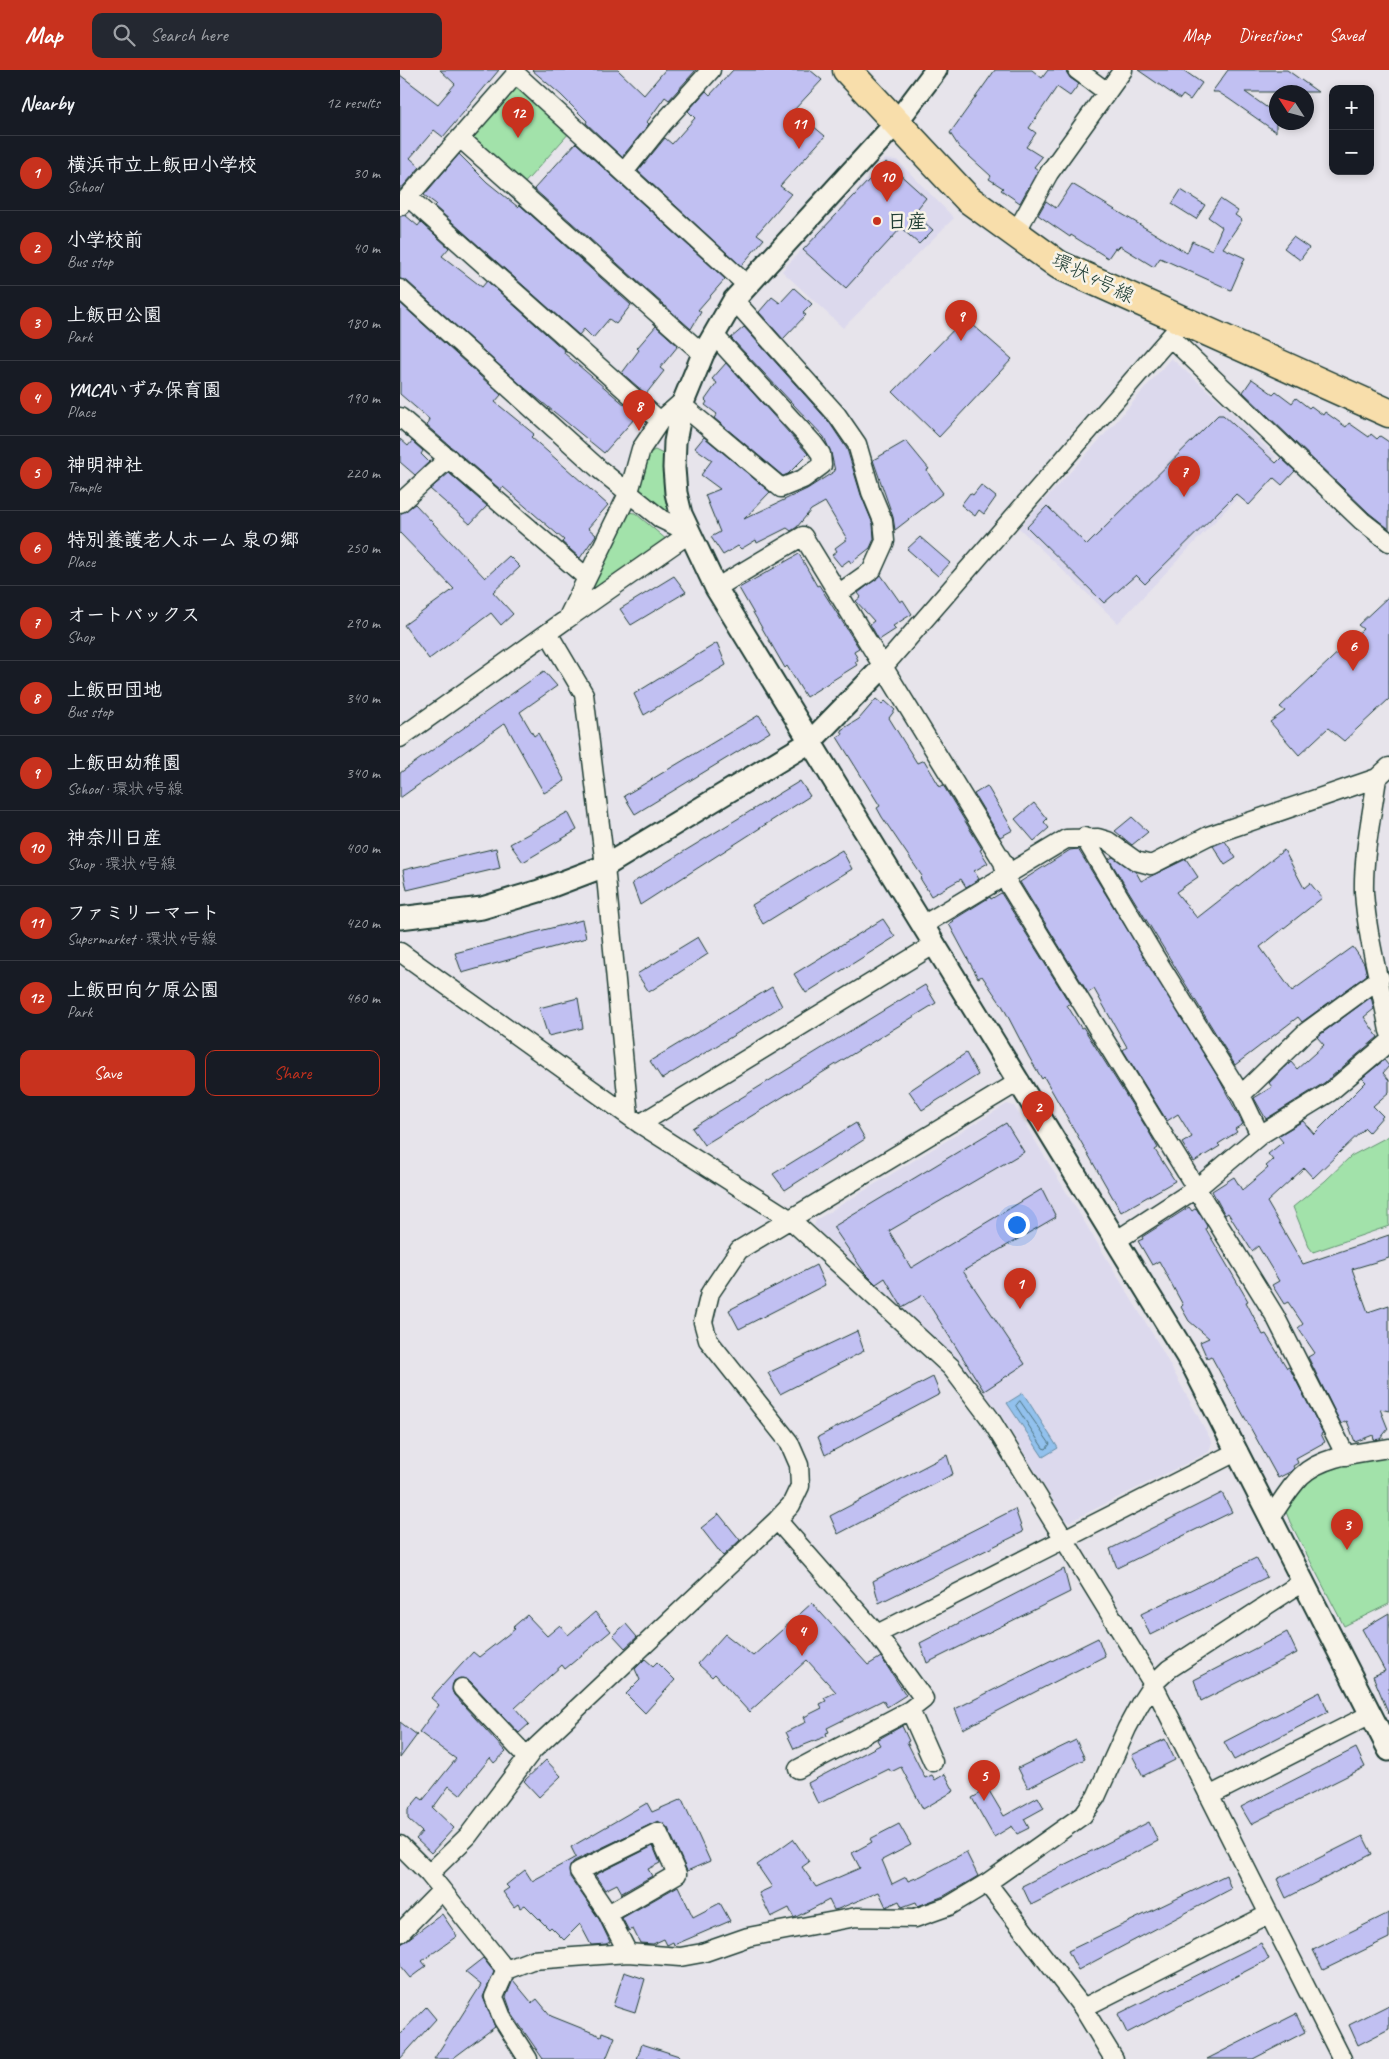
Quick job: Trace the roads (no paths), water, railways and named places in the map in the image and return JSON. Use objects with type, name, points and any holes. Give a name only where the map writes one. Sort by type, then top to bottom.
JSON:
[{"type":"main road","name":"環状4号線","points":[[847,70],[968,199],[1059,264],[1177,328],[1389,413]]},
{"type":"street","points":[[624,172],[663,123],[711,70]]},
{"type":"street","points":[[896,123],[924,70]]},
{"type":"street","points":[[936,70],[896,123],[741,292],[714,334],[703,354],[683,402],[675,442],[674,468],[676,493],[681,514],[716,588],[1020,1081],[1194,1368],[1389,1750]]},
{"type":"street","points":[[1077,70],[1107,92]]},
{"type":"street","points":[[1016,234],[1049,173],[1123,70]]},
{"type":"street","points":[[660,421],[404,201],[460,138],[514,72],[624,172],[741,292],[837,415],[857,444],[870,492],[884,521],[884,541],[872,570],[838,594]]},
{"type":"street","points":[[460,138],[703,354]]},
{"type":"street","points":[[400,289],[599,469],[661,519],[690,533]]},
{"type":"street","points":[[400,918],[482,908],[539,892],[605,866],[810,742],[883,667],[1177,328],[1362,521],[1389,542]]},
{"type":"street","points":[[683,402],[781,488],[803,479],[822,465],[821,454],[813,444],[714,334]]},
{"type":"street","points":[[567,619],[629,492],[642,449],[660,421],[683,402]]},
{"type":"street","points":[[400,417],[586,577]]},
{"type":"street","points":[[400,504],[449,458]]},
{"type":"street","points":[[400,738],[690,533]]},
{"type":"street","points":[[716,588],[803,536],[1003,862],[1009,885],[1275,1316],[1346,1456]]},
{"type":"street","points":[[548,633],[584,694],[634,1120]]},
{"type":"street","points":[[923,925],[1066,839],[1084,837],[1108,841],[1136,862],[1151,865],[1208,836],[1383,773],[1364,890],[1367,926],[1380,978],[1389,1032]]},
{"type":"street","points":[[1084,837],[1155,957],[1241,1095],[1260,1135]]},
{"type":"street","points":[[634,1120],[935,944]]},
{"type":"street","points":[[400,952],[634,1120],[791,1220],[950,1366],[989,1417],[1153,1684],[1342,2059]]},
{"type":"street","points":[[1241,1095],[1306,1032],[1380,978]]},
{"type":"street","points":[[1117,1240],[1197,1188],[1260,1135],[1330,1092],[1389,1042]]},
{"type":"street","points":[[429,1874],[468,1836],[527,1757],[791,1505],[800,1486],[799,1466],[789,1442],[708,1340],[703,1322],[710,1293],[739,1250],[1020,1081]]},
{"type":"street","points":[[1271,1517],[1302,1476],[1319,1465],[1346,1456],[1389,1448]]},
{"type":"street","points":[[877,1634],[1238,1451]]},
{"type":"street","points":[[777,1520],[877,1634],[924,1699],[910,1710],[798,1769]]},
{"type":"street","points":[[528,2059],[503,2020],[494,1997],[506,1970],[532,1960],[628,1953],[680,1957],[702,1953],[748,1937],[856,1917],[915,1918],[949,1906],[987,1883],[1083,1815],[1096,1797],[1127,1728],[1153,1684],[1169,1669],[1304,1581]]},
{"type":"street","points":[[462,1688],[527,1757]]},
{"type":"street","points":[[910,1710],[933,1762]]},
{"type":"street","points":[[1209,1796],[1371,1714]]},
{"type":"street","points":[[608,1914],[677,1874],[658,1832],[579,1871],[608,1914],[628,1953]]},
{"type":"street","points":[[400,1845],[429,1874],[506,1970]]},
{"type":"street","points":[[987,1883],[1083,2008],[1114,2059]]},
{"type":"street","points":[[400,1933],[442,1890]]},
{"type":"street","points":[[1083,2008],[1269,1914]]},
{"type":"water","points":[[1023,1393],[1058,1448],[1043,1457],[1007,1403]]},
{"type":"place","name":"上飯田向ケ原公園","points":[[518,138]]},
{"type":"place","name":"ファミリーマート","points":[[799,149]]},
{"type":"place","name":"神奈川日産","points":[[887,202]]},
{"type":"place","name":"日産","points":[[877,221]]},
{"type":"place","name":"上飯田幼稚園","points":[[961,341]]},
{"type":"place","name":"上飯田団地","points":[[639,431]]},
{"type":"place","name":"オートバックス","points":[[1184,497]]},
{"type":"place","name":"特別養護老人ホーム 泉の郷","points":[[1353,671]]},
{"type":"place","name":"小学校前","points":[[1038,1132]]},
{"type":"place","name":"横浜市立上飯田小学校","points":[[1020,1309]]},
{"type":"place","name":"上飯田公園","points":[[1347,1550]]},
{"type":"place","name":"YMCAいずみ保育園","points":[[802,1656]]},
{"type":"place","name":"神明神社","points":[[984,1801]]}]
